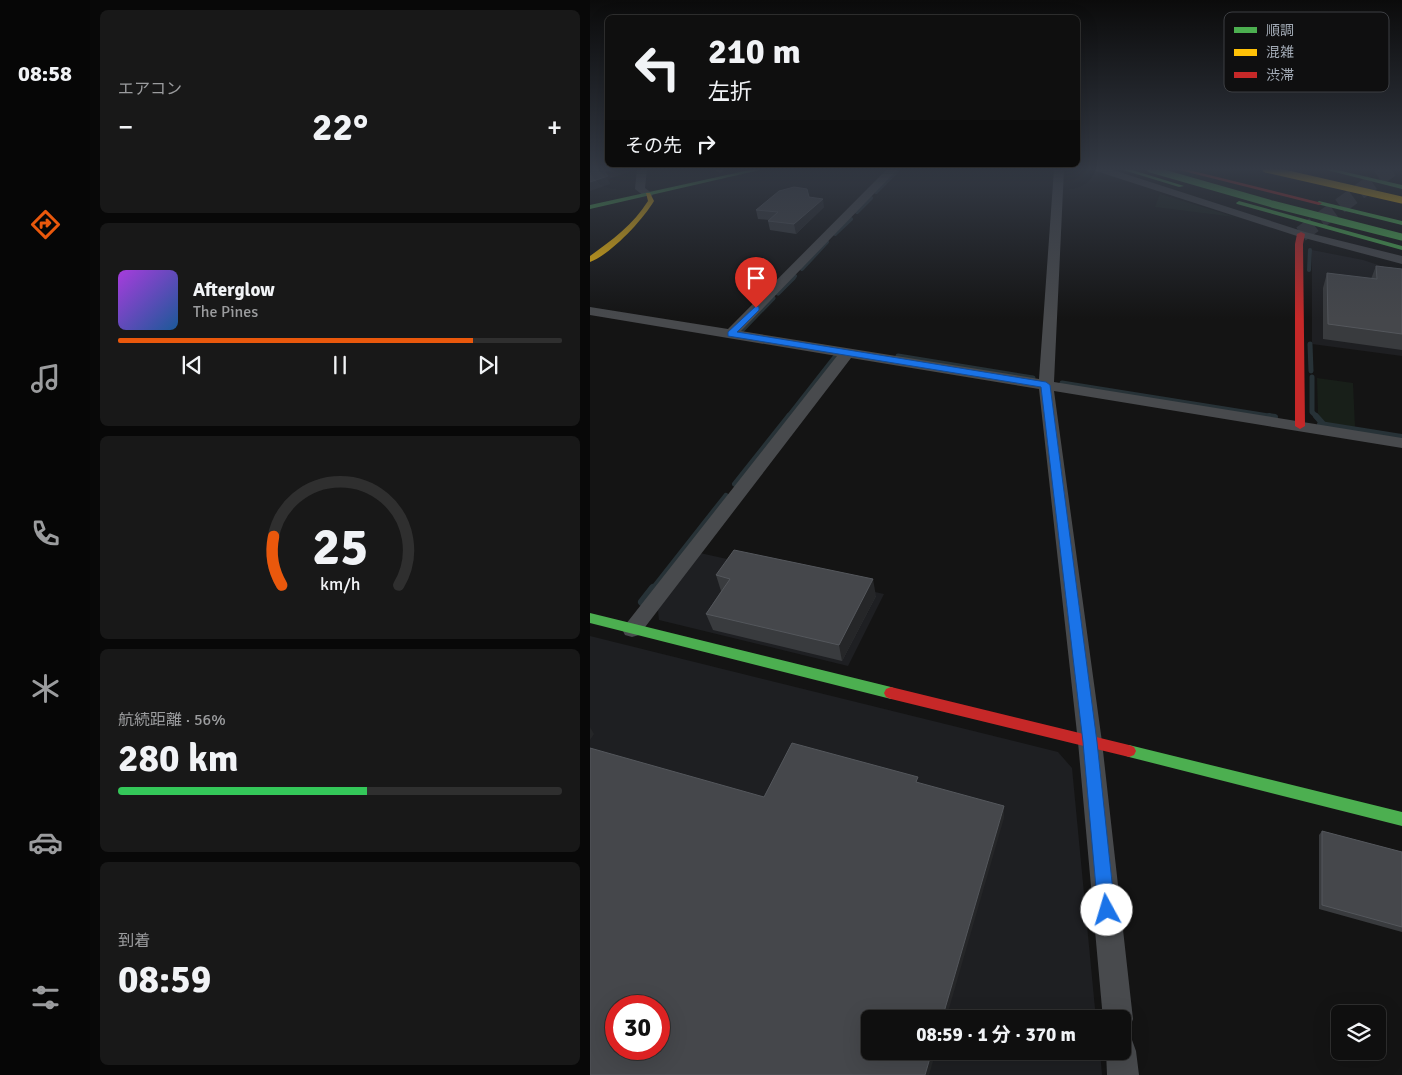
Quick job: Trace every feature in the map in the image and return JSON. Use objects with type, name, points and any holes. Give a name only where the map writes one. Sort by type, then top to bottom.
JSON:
[{"type":"main road","points":[[590,260],[638,219]]},
{"type":"main road","points":[[1299,219],[1402,247]]},
{"type":"main road","points":[[1330,219],[1402,238]]},
{"type":"main road","points":[[1385,219],[1402,223]]},
{"type":"main road","points":[[1300,426],[1299,244],[1301,234]]},
{"type":"main road","points":[[590,618],[1402,819]]},
{"type":"street","points":[[731,334],[844,219]]},
{"type":"street","points":[[1056,219],[1046,385],[1090,742],[1117,1010]]},
{"type":"street","points":[[1255,219],[1301,234],[1402,260]]},
{"type":"street","points":[[1358,249],[1366,257],[1402,271]]},
{"type":"street","points":[[590,311],[1402,443]]},
{"type":"street","points":[[632,629],[847,353]]},
{"type":"street","points":[[1122,1060],[1123,1075]]},
{"type":"shaded area","points":[[1312,250],[1363,260],[1402,273],[1402,356],[1312,344]]},
{"type":"shaded area","points":[[1317,378],[1353,383],[1355,427],[1323,422],[1318,413]]},
{"type":"shaded area","points":[[700,553],[884,594],[848,666],[659,620],[658,610]]},
{"type":"shaded area","points":[[590,636],[1058,752],[1072,768],[1095,1010],[861,1010],[861,1060],[1101,1060],[1102,1075],[590,1075]]},
{"type":"building","points":[[770,219],[800,219],[794,224],[768,221]]},
{"type":"building","points":[[1376,266],[1402,269],[1402,334],[1328,324],[1327,273],[1377,279]]},
{"type":"building","points":[[734,550],[873,579],[839,645],[706,614],[730,579],[716,575]]},
{"type":"building","points":[[792,743],[918,777],[916,782],[1004,806],[945,1010],[861,1010],[861,1060],[929,1060],[925,1075],[590,1075],[590,748],[764,797]]},
{"type":"building","points":[[1322,831],[1402,852],[1402,927],[1322,905]]},
{"type":"waterway","points":[[835,234],[851,219]]},
{"type":"waterway","points":[[802,269],[827,242]]},
{"type":"waterway","points":[[1309,270],[1310,250]]},
{"type":"waterway","points":[[778,293],[795,276]]},
{"type":"waterway","points":[[741,331],[773,298]]},
{"type":"waterway","points":[[1310,344],[1311,371]]},
{"type":"waterway","points":[[898,356],[1033,378]]},
{"type":"waterway","points":[[788,417],[835,357]]},
{"type":"waterway","points":[[1312,377],[1312,412],[1316,416]]},
{"type":"waterway","points":[[1062,383],[1275,417],[1269,416]]},
{"type":"waterway","points":[[735,484],[789,416]]},
{"type":"waterway","points":[[1316,416],[1324,425]]},
{"type":"waterway","points":[[1324,425],[1402,437]]},
{"type":"waterway","points":[[652,590],[726,496]]},
{"type":"waterway","points":[[642,602],[653,588]]},
{"type":"tunnel","points":[[1301,234],[1322,219]]},
{"type":"traffic: fast","points":[[1298,219],[1402,248]]},
{"type":"traffic: fast","points":[[1332,219],[1402,237]]},
{"type":"traffic: fast","points":[[1386,219],[1402,223]]},
{"type":"traffic: fast","points":[[590,618],[891,693]]},
{"type":"traffic: fast","points":[[1129,751],[1402,819]]},
{"type":"traffic: slow","points":[[590,260],[639,219]]},
{"type":"traffic: jam","points":[[1300,426],[1299,244],[1301,234]]},
{"type":"traffic: jam","points":[[891,693],[1129,751]]},
{"type":"route","points":[[756,308],[731,334],[1046,385],[1090,742],[1107,910]]}]
